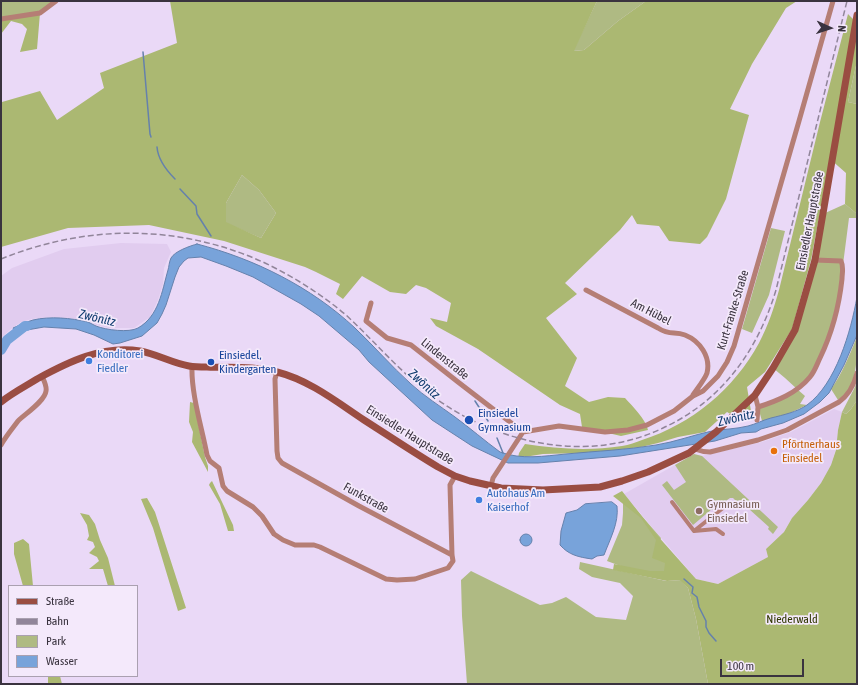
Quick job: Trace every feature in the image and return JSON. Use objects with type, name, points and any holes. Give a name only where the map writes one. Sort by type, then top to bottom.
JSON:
[{"type":"main road","name":"Einsiedler Hauptstraße","points":[[1,402],[11,394],[67,363],[96,353],[120,349],[139,351],[171,362],[192,366],[266,369],[288,375],[304,382],[438,467],[455,476],[491,486],[509,489],[543,490],[600,487],[648,472],[673,461],[695,449],[704,442],[755,394],[773,368],[795,330],[815,260],[857,15]]},
{"type":"street","points":[[1,19],[40,12],[56,1]]},
{"type":"street","name":"Kurt-Franke-Straße","points":[[523,432],[559,426],[606,432],[628,430],[647,425],[674,411],[693,396],[703,391],[718,376],[727,362],[734,346],[800,121],[833,1]]},
{"type":"street","points":[[758,407],[774,402],[791,393],[806,381],[815,370],[824,350],[837,311],[843,265],[841,261],[815,260]]},
{"type":"street","name":"Am Hübel","points":[[586,290],[663,332],[686,335],[698,343],[706,356],[708,364],[706,374],[693,396]]},
{"type":"street","name":"Lindenstraße","points":[[371,304],[366,321],[387,338],[411,345],[523,432]]},
{"type":"street","points":[[192,366],[196,402],[207,455],[219,468],[223,486],[227,491],[253,507],[262,516],[274,534],[283,540],[295,545],[314,545],[320,547],[386,579],[415,579],[448,568],[453,561],[450,484],[455,476]]},
{"type":"street","name":"Funkstraße","points":[[277,372],[275,379],[277,450],[278,458],[282,463],[452,555]]},
{"type":"street","points":[[695,449],[710,452],[758,440],[805,422],[846,397],[852,387],[857,373]]},
{"type":"street","points":[[1,445],[6,436],[19,421],[44,398],[46,386],[42,376]]},
{"type":"street","points":[[755,394],[758,407],[757,420]]},
{"type":"street","points":[[491,486],[493,478],[523,432]]},
{"type":"street","points":[[672,502],[694,531]]},
{"type":"street","points":[[694,531],[728,504]]},
{"type":"street","points":[[694,531],[716,529],[723,534]]},
{"type":"shaded area","points":[[121,243],[167,244],[171,252],[164,268],[163,284],[158,300],[150,317],[134,328],[109,328],[70,318],[50,317],[32,319],[21,322],[1,338],[1,276],[12,268],[64,249]]},
{"type":"shaded area","points":[[834,409],[842,412],[836,449],[831,465],[821,483],[792,518],[784,532],[766,549],[768,557],[718,584],[696,579],[624,494],[694,454],[702,456],[762,442],[791,432]]},
{"type":"green space","points":[[1,1],[56,1],[40,13],[1,19]]},
{"type":"green space","points":[[170,1],[597,1],[574,51],[584,50],[618,21],[646,1],[797,1],[786,8],[752,64],[730,109],[749,115],[726,199],[707,237],[700,244],[669,241],[659,226],[637,224],[632,215],[620,230],[565,283],[577,294],[546,318],[577,358],[565,386],[589,402],[608,397],[625,398],[642,417],[648,430],[621,436],[582,427],[580,414],[560,405],[478,349],[436,326],[430,318],[447,322],[451,303],[426,288],[416,285],[406,294],[390,292],[362,276],[343,299],[336,294],[340,284],[305,267],[224,241],[149,225],[68,228],[1,247],[1,100],[2,102],[40,91],[57,120],[104,88],[100,73],[177,43]],"holes":[[[242,175],[259,190],[276,213],[261,238],[226,222],[226,203]]]},
{"type":"green space","points":[[597,1],[646,1],[618,21],[584,50],[573,51]]},
{"type":"green space","points":[[40,13],[37,49],[20,52],[27,29],[22,24],[11,21],[1,34],[1,19]]},
{"type":"green space","points":[[848,14],[853,19],[857,18],[857,61],[848,102],[857,104],[857,214],[845,204],[846,173],[830,159],[811,260],[792,329],[765,372],[747,387],[752,417],[739,419],[727,412],[705,432],[678,437],[641,447],[586,453],[543,454],[518,458],[519,453],[525,444],[574,449],[610,448],[630,444],[660,433],[678,425],[710,403],[724,390],[749,360],[765,330],[777,297]]},
{"type":"green space","points":[[857,61],[857,104],[848,102]]},
{"type":"green space","points":[[242,175],[259,190],[276,213],[261,238],[226,223],[226,203]]},
{"type":"green space","points":[[845,204],[857,214],[857,218],[849,218],[837,311],[815,370],[797,389],[773,368],[795,330],[823,214]]},
{"type":"green space","points":[[771,228],[785,231],[769,295],[752,333],[742,329]]},
{"type":"green space","points":[[856,339],[857,359],[853,380],[848,392],[838,400],[831,389],[842,371]]},
{"type":"green space","points":[[857,380],[857,400],[846,414],[842,412]]},
{"type":"green space","points":[[797,389],[805,396],[800,404],[807,405],[788,414],[762,421],[758,407]]},
{"type":"green space","name":"Niederwald","points":[[857,400],[857,684],[708,684],[696,619],[688,588],[680,580],[667,581],[613,570],[614,564],[650,571],[664,571],[665,563],[652,558],[656,540],[641,518],[613,496],[622,491],[656,534],[696,579],[718,584],[768,557],[766,549],[784,532],[792,518],[821,483],[831,465],[836,450],[842,412],[846,414]]},
{"type":"green space","points":[[190,402],[194,403],[208,472],[192,442],[193,432],[189,422]]},
{"type":"green space","points":[[694,454],[702,456],[778,527],[773,534],[768,529],[769,527],[739,500],[737,502],[733,498],[730,498],[713,510],[712,509],[693,525],[662,485],[667,481],[674,490],[686,482],[675,465]]},
{"type":"green space","points":[[212,481],[233,525],[234,531],[228,531],[220,504],[209,485]]},
{"type":"green space","points":[[147,498],[155,512],[186,608],[178,611],[153,528],[141,499]]},
{"type":"green space","points":[[623,503],[628,503],[633,506],[661,538],[655,557],[671,564],[663,575],[626,568],[607,561],[622,525]]},
{"type":"green space","points":[[80,513],[89,515],[95,524],[108,558],[115,585],[108,585],[103,569],[89,569],[99,561],[97,557],[89,553],[95,547],[93,542],[87,540],[89,536],[87,525]]},
{"type":"green space","points":[[23,539],[29,544],[33,585],[23,585],[14,554],[14,543]]},
{"type":"green space","points":[[580,562],[666,581],[681,580],[688,588],[696,619],[708,684],[467,684],[461,580],[471,571],[540,605],[552,603],[566,597],[596,617],[626,620],[633,596],[620,583],[592,577],[579,569]]},
{"type":"green space","points":[[48,677],[60,677],[62,684],[48,684]]},
{"type":"water","points":[[197,244],[219,250],[261,266],[301,287],[338,313],[355,328],[421,393],[461,421],[500,452],[516,456],[541,456],[656,445],[712,431],[748,426],[794,411],[807,405],[817,396],[834,371],[841,356],[851,325],[857,297],[857,335],[844,365],[829,393],[804,414],[783,423],[761,429],[756,432],[741,433],[715,441],[620,456],[538,463],[508,463],[472,446],[432,420],[369,362],[359,350],[319,316],[253,277],[201,257],[188,258],[179,267],[162,314],[157,323],[142,336],[113,344],[94,335],[76,329],[44,327],[27,330],[17,335],[13,328],[33,320],[53,318],[88,322],[95,326],[111,330],[134,330],[145,323],[155,310],[159,302],[173,255],[187,247]]},
{"type":"water","points":[[612,502],[617,506],[617,519],[614,531],[604,555],[597,556],[592,559],[582,557],[570,553],[560,545],[561,531],[566,513],[577,510],[585,504]]},
{"type":"water","points":[[526,534],[530,536],[532,540],[530,544],[526,546],[522,544],[520,540],[522,536]]},
{"type":"waterway","points":[[143,52],[151,137]]},
{"type":"waterway","points":[[157,147],[163,164],[175,179]]},
{"type":"waterway","points":[[180,189],[196,206],[197,214],[211,236]]},
{"type":"waterway","name":"Zwönitz","points":[[1,350],[7,340],[27,326]]},
{"type":"waterway","points":[[475,401],[488,421]]},
{"type":"waterway","points":[[497,438],[503,453]]},
{"type":"waterway","points":[[684,579],[693,587],[692,593],[697,597],[699,607],[706,621],[706,627],[716,641]]},
{"type":"railway","points":[[1,259],[67,239],[133,233],[167,235],[200,241],[233,250],[276,268],[297,280],[337,307],[402,371],[422,388],[448,407],[476,422],[506,434],[538,442],[569,446],[601,445],[633,439],[663,428],[684,417],[703,403],[720,388],[735,371],[748,353],[759,333],[776,290],[847,1]]},
{"type":"place","name":"Konditorei Fiedler","points":[[89,361]]},
{"type":"place","name":"Einsiedel, Kindergarten","points":[[211,362]]},
{"type":"place","name":"Einsiedel Gymnasium","points":[[469,420]]},
{"type":"place","name":"Pförtnerhaus Einsiedel","points":[[774,451]]},
{"type":"place","name":"Autohaus Am Kaiserhof","points":[[479,500]]},
{"type":"place","name":"Gymnasium Einsiedel","points":[[699,511]]}]
